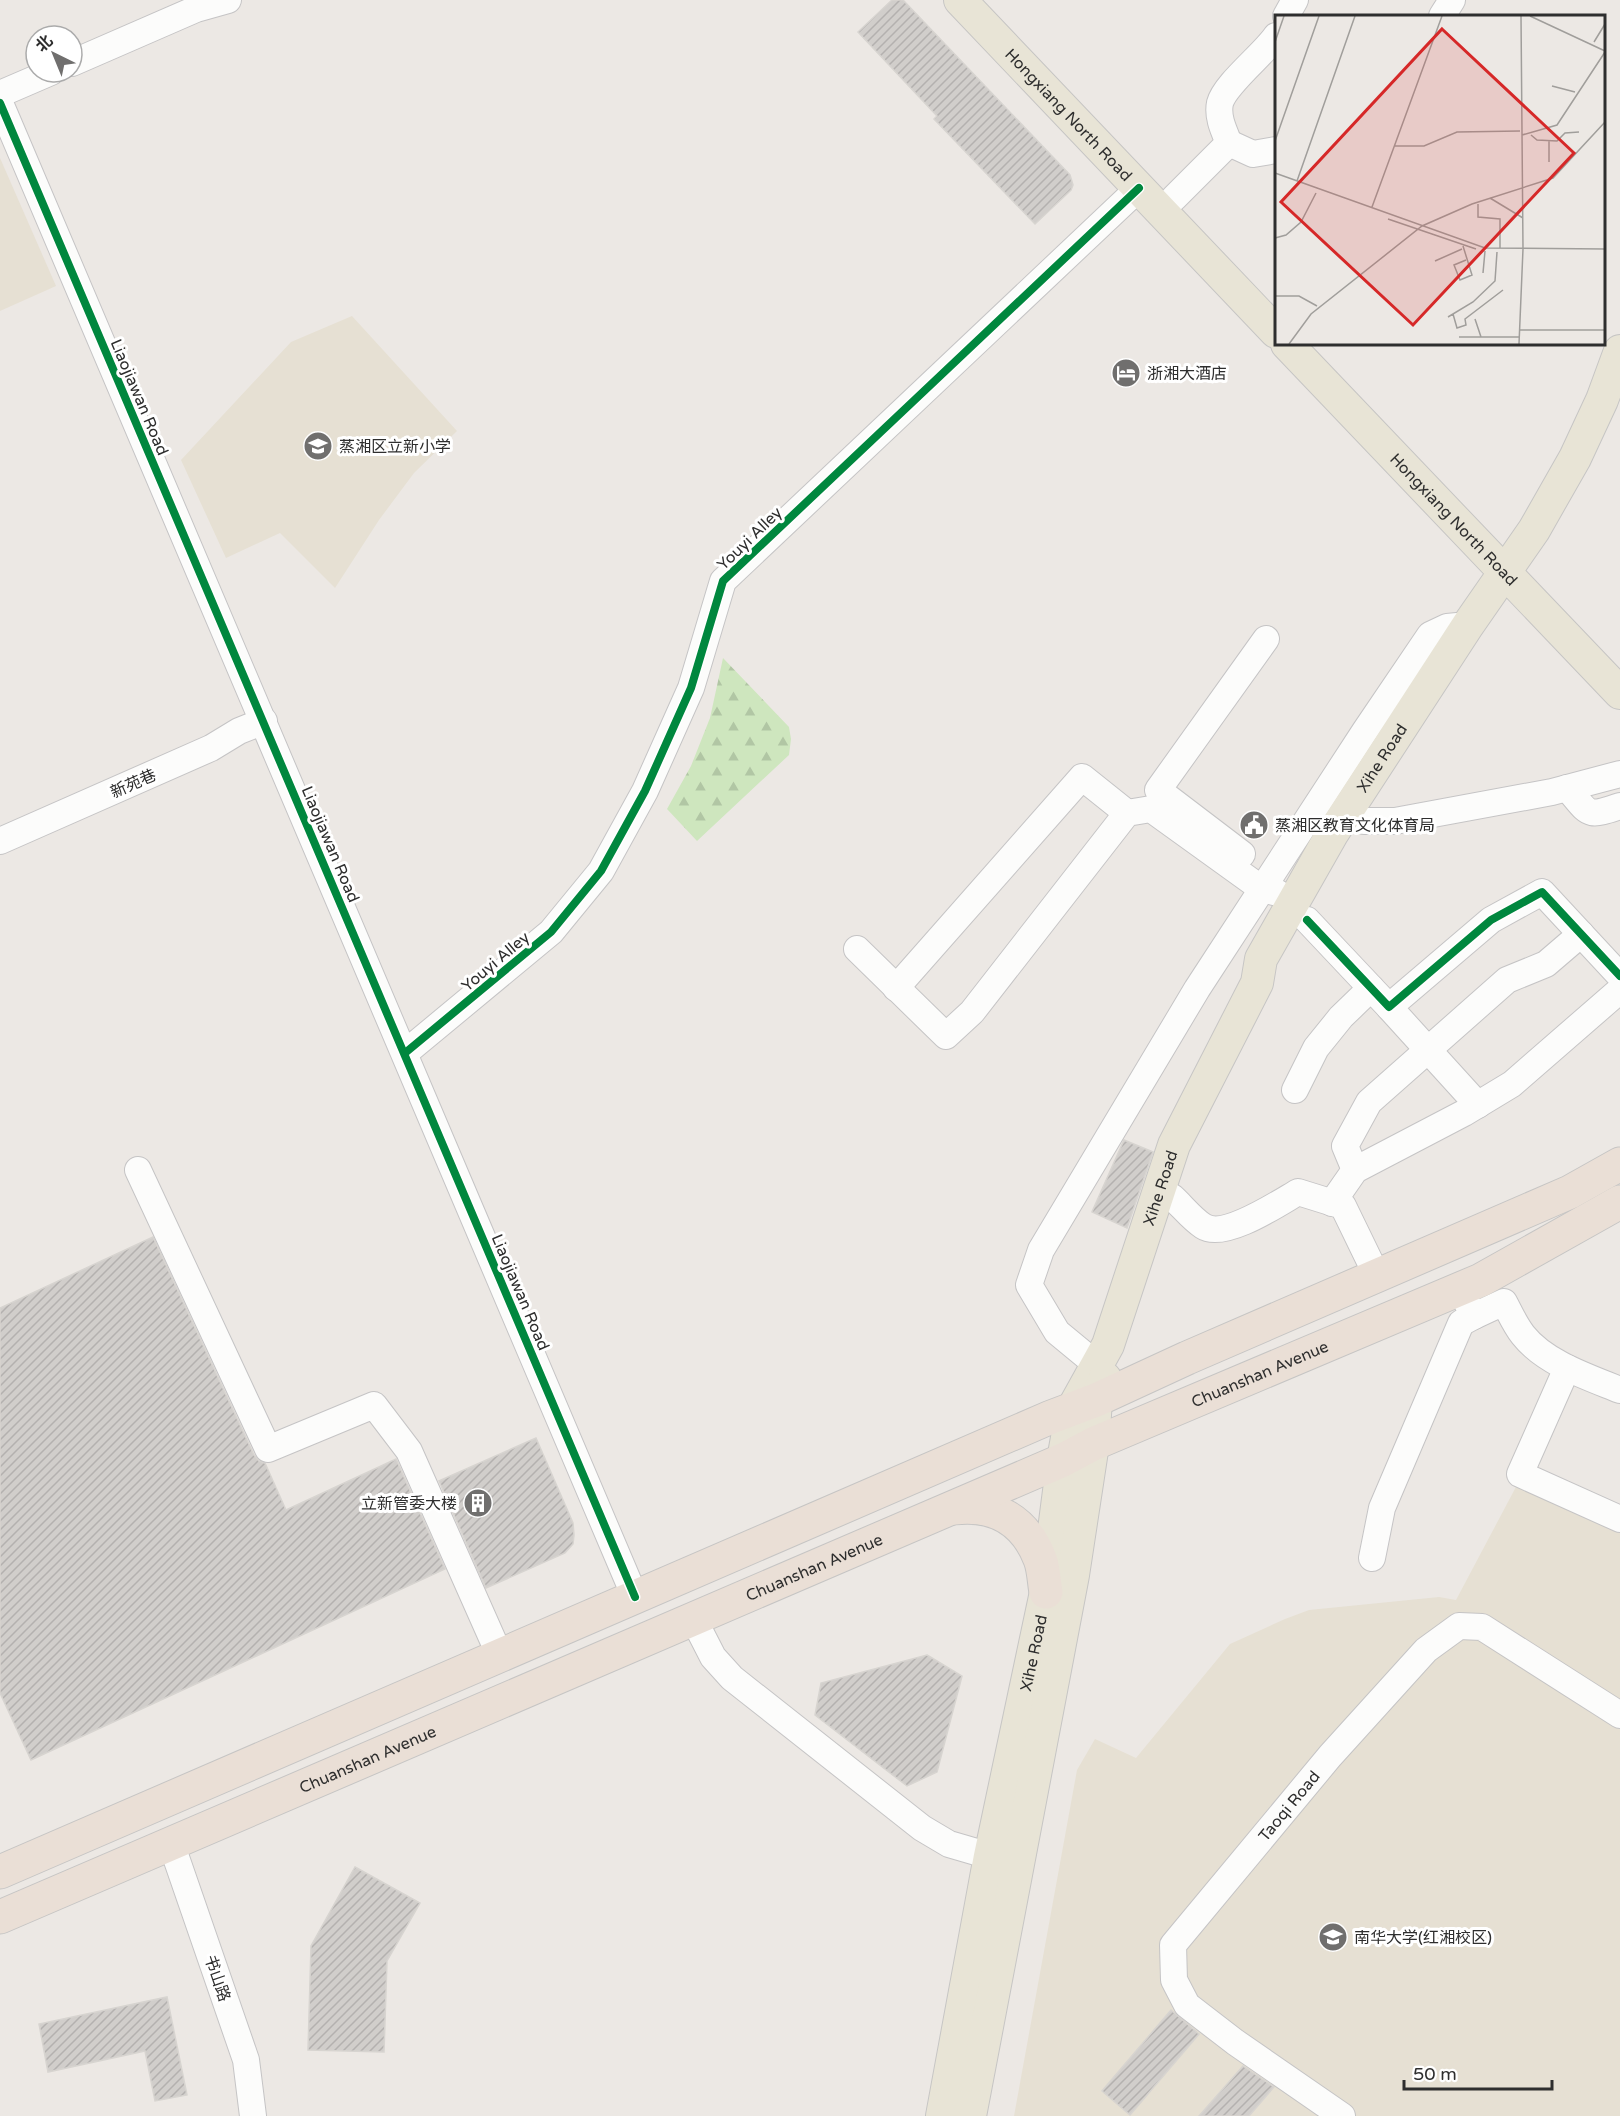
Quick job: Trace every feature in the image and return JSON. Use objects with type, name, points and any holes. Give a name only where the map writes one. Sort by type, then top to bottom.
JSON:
[{"type":"highway","points":[[0,1872],[1051,1417],[1084,1405],[1570,1192],[1620,1164]]},
{"type":"highway","name":"Chuanshan Avenue","points":[[0,1917],[946,1508],[1063,1460],[1094,1444],[1187,1404],[1467,1302],[1481,1280],[1620,1202]]},
{"type":"highway","points":[[946,1508],[971,1506],[990,1509],[1006,1516],[1020,1527],[1031,1540],[1041,1562],[1046,1592]]},
{"type":"main road","name":"Hongxiang North Road","points":[[960,0],[1275,331]]},
{"type":"main road","name":"Hongxiang North Road","points":[[986,0],[1275,305]]},
{"type":"main road","name":"Hongxiang North Road","points":[[1288,345],[1517,572],[1620,667]]},
{"type":"main road","name":"Hongxiang North Road","points":[[1313,345],[1517,572],[1620,693]]},
{"type":"main road","name":"Xihe Road","points":[[1355,817],[1517,572],[1534,530],[1575,458],[1602,400],[1620,351]]},
{"type":"main road","name":"Xihe Road","points":[[970,2116],[1073,1575],[1094,1444],[1084,1405],[1097,1365],[1108,1345],[1174,1145],[1257,983],[1261,959],[1306,908],[1345,850],[1355,817],[1468,625],[1517,572],[1548,544],[1593,465],[1620,405]]},
{"type":"main road","name":"Xihe Road","points":[[942,2116],[990,1856],[1046,1592],[1063,1460],[1189,1151],[1269,991],[1306,908]]},
{"type":"main road","points":[[1073,1575],[1104,1467],[1127,1444],[1187,1404]]},
{"type":"street","points":[[84,58],[196,9],[228,0]]},
{"type":"street","points":[[1287,15],[1295,0]]},
{"type":"street","points":[[1443,15],[1452,0]]},
{"type":"street","points":[[1275,37],[1230,87],[1220,103],[1221,124],[1230,143],[1253,154],[1275,150]]},
{"type":"street","points":[[0,94],[24,84]]},
{"type":"street","name":"Liaojiawan Road","points":[[0,103],[635,1597]]},
{"type":"street","points":[[1174,198],[1230,143]]},
{"type":"street","name":"Youyi Alley","points":[[405,1053],[551,932],[601,871],[645,791],[691,688],[723,581],[1139,188]]},
{"type":"street","points":[[1097,1365],[1057,1332],[1029,1285],[1041,1250],[1197,989],[1430,635],[1447,627],[1468,625]]},
{"type":"street","points":[[1266,639],[1158,790],[1266,882]]},
{"type":"street","name":"新苑巷","points":[[0,841],[211,748],[239,731],[264,721]]},
{"type":"street","points":[[1355,817],[1395,821],[1567,788],[1620,774]]},
{"type":"street","points":[[896,988],[1082,777],[1127,813]]},
{"type":"street","points":[[1567,788],[1588,812],[1597,814],[1620,806]]},
{"type":"street","points":[[856,949],[946,1036],[972,1012],[1127,813],[1151,809],[1306,908],[1371,988],[1478,1105]]},
{"type":"street","points":[[1389,1007],[1491,920],[1542,892],[1620,976]]},
{"type":"street","points":[[1355,1170],[1345,1146],[1369,1102],[1507,980],[1546,964],[1581,934]]},
{"type":"street","points":[[1295,1090],[1316,1048],[1341,1017],[1371,988]]},
{"type":"street","points":[[1332,1203],[1355,1170],[1478,1105],[1512,1084],[1620,990]]},
{"type":"street","points":[[138,1170],[268,1449],[374,1406],[409,1451],[500,1656]]},
{"type":"street","points":[[1172,1197],[1204,1227],[1213,1230],[1244,1223],[1298,1192],[1343,1206],[1377,1276]]},
{"type":"street","points":[[1372,1558],[1382,1508],[1461,1323],[1467,1302],[1504,1302],[1522,1334],[1533,1346],[1567,1368],[1620,1390]]},
{"type":"street","points":[[1567,1368],[1520,1473],[1620,1519]]},
{"type":"street","points":[[693,1618],[713,1657],[732,1678],[922,1828],[949,1844],[990,1856]]},
{"type":"street","name":"Taoqi Road","points":[[1342,2116],[1235,2042],[1187,2005],[1174,1980],[1173,1946],[1383,1696],[1426,1650],[1459,1626],[1482,1627],[1620,1715]]},
{"type":"street","name":"书山路","points":[[171,1844],[246,2060],[253,2116]]},
{"type":"shaded area","points":[[0,158],[56,286],[0,311]]},
{"type":"shaded area","name":"蒸湘区立新小学","points":[[352,316],[457,431],[414,473],[379,520],[335,588],[280,533],[226,558],[181,460],[291,342]]},
{"type":"shaded area","name":"南华大学(红湘校区)","points":[[1517,1485],[1620,1532],[1620,2116],[1014,2116],[1077,1770],[1095,1739],[1136,1758],[1230,1644],[1285,1619],[1309,1610],[1439,1597],[1456,1600]]},
{"type":"green space","points":[[723,658],[789,727],[791,739],[789,755],[697,841],[667,809],[691,766],[710,718]]},
{"type":"building","points":[[892,0],[903,0],[1070,175],[1073,185],[1071,190],[1035,224],[934,119],[937,116],[858,32]]},
{"type":"building","points":[[1124,1140],[1153,1152],[1127,1228],[1092,1212]]},
{"type":"building","points":[[153,1237],[254,1455],[259,1461],[265,1463],[286,1510],[396,1459],[445,1569],[31,1760],[0,1693],[0,1308]]},
{"type":"building","name":"立新管委大楼","points":[[536,1438],[573,1523],[573,1544],[565,1553],[486,1588],[439,1481]]},
{"type":"building","points":[[927,1655],[962,1676],[937,1772],[907,1786],[815,1715],[821,1683]]},
{"type":"building","points":[[355,1867],[420,1903],[387,1961],[384,2052],[308,2050],[311,1946]]},
{"type":"building","points":[[167,1997],[187,2095],[155,2101],[145,2051],[48,2072],[39,2024]]},
{"type":"building","points":[[1171,2010],[1199,2034],[1130,2115],[1102,2091]]},
{"type":"building","points":[[1243,2066],[1274,2087],[1249,2116],[1199,2116]]},
{"type":"cycle path","points":[[0,103],[635,1597]]},
{"type":"cycle path","points":[[405,1053],[551,932],[601,871],[645,791],[691,688],[723,581],[1139,188]]},
{"type":"cycle path","points":[[1307,920],[1389,1007],[1491,920],[1542,892],[1620,976]]},
{"type":"place","name":"浙湘大酒店","points":[[1126,373]]},
{"type":"place","name":"蒸湘区立新小学","points":[[318,446]]},
{"type":"place","name":"蒸湘区教育文化体育局","points":[[1254,825]]},
{"type":"place","name":"立新管委大楼","points":[[478,1503]]},
{"type":"place","name":"南华大学(红湘校区)","points":[[1333,1937]]}]
